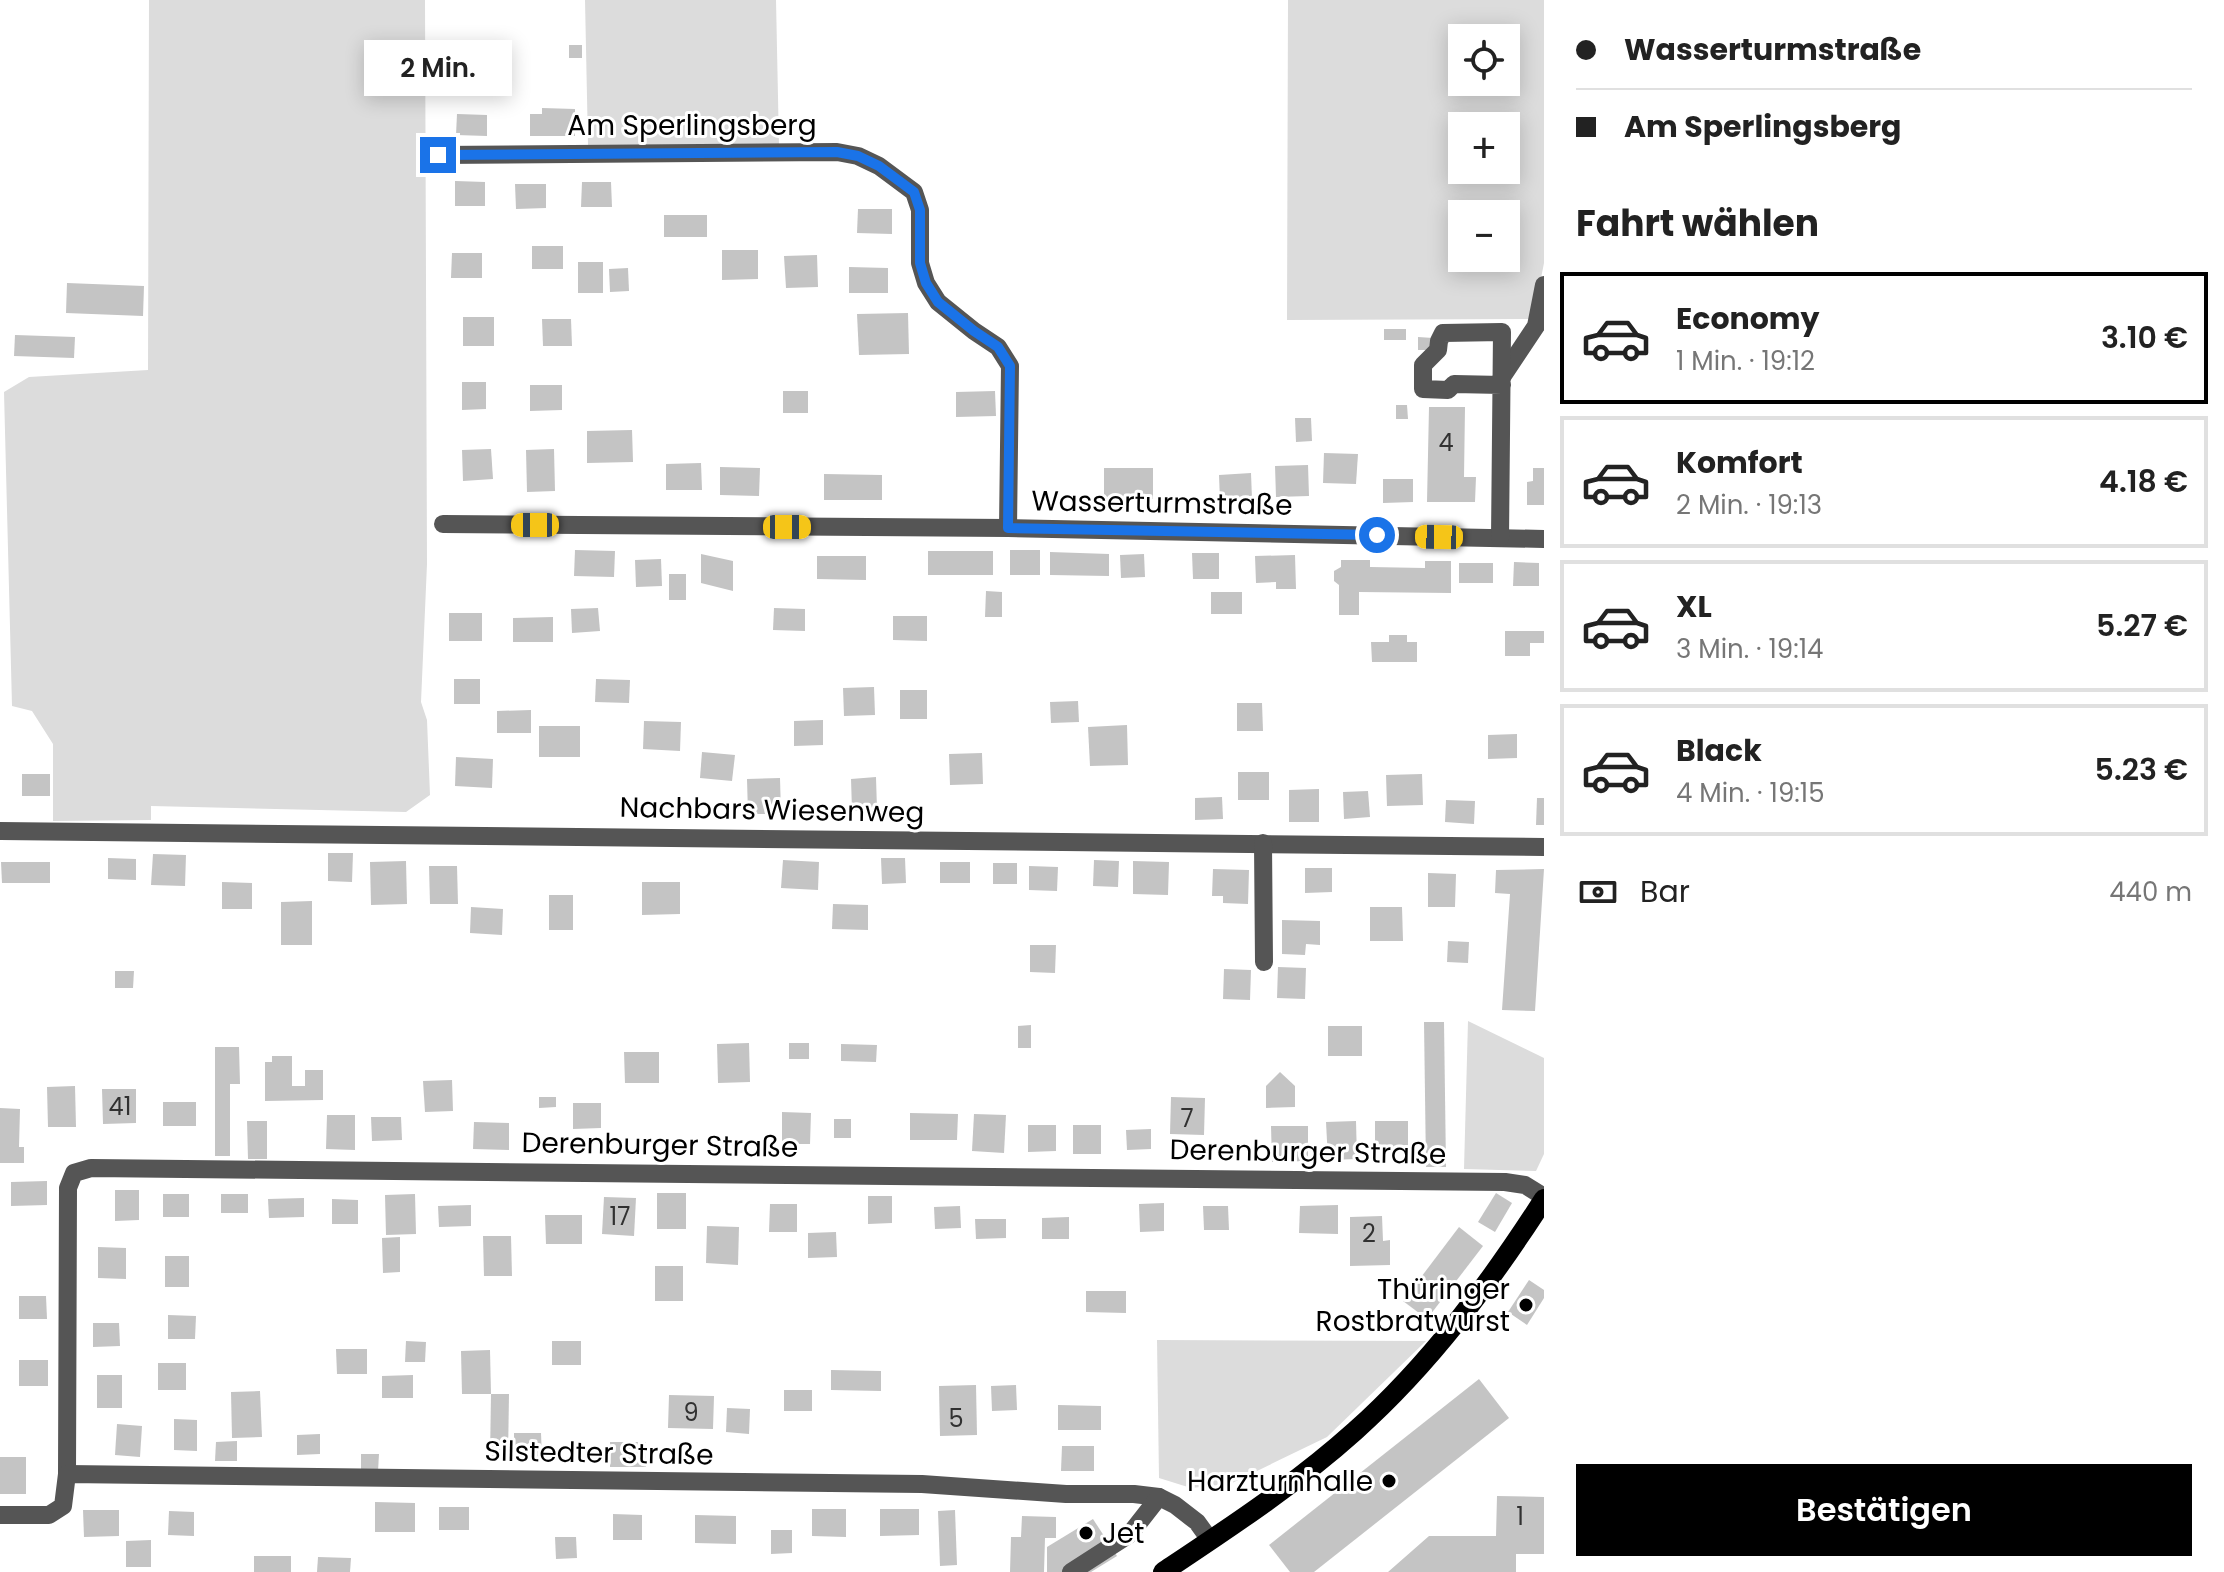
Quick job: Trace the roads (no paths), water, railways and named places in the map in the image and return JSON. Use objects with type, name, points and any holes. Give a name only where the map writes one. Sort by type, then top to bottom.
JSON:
[{"type":"main road","points":[[1163,1572],[1294,1482],[1379,1409],[1453,1328],[1542,1207]]},
{"type":"street","name":"Am Sperlingsberg","points":[[438,155],[837,152],[858,156],[879,166],[914,192],[920,210],[920,263],[926,283],[938,302],[998,347],[1010,366],[1008,528]]},
{"type":"street","points":[[1502,381],[1536,326],[1544,285]]},
{"type":"street","points":[[1500,538],[1502,381],[1502,332],[1443,333],[1438,350],[1423,365],[1423,389],[1448,390],[1454,384],[1502,381]]},
{"type":"street","name":"Wasserturmstraße","points":[[443,524],[1008,528],[1544,539]]},
{"type":"street","name":"Nachbars Wiesenweg","points":[[0,831],[1544,847]]},
{"type":"street","points":[[1263,843],[1264,962]]},
{"type":"street","name":"Derenburger Straße","points":[[67,1474],[68,1188],[74,1173],[91,1168],[1505,1182],[1525,1185],[1542,1207]]},
{"type":"street","points":[[0,1515],[49,1515],[63,1506],[67,1474]]},
{"type":"street","name":"Silstedter Straße","points":[[67,1474],[922,1484],[1159,1497]]},
{"type":"street","points":[[1071,1572],[1130,1534],[1159,1497],[1185,1512],[1210,1540]]},
{"type":"place","name":"Thüringer Rostbratwurst","points":[[1526,1305]]},
{"type":"place","name":"Harzturnhalle","points":[[1389,1481]]},
{"type":"place","name":"Jet","points":[[1086,1533]]}]
